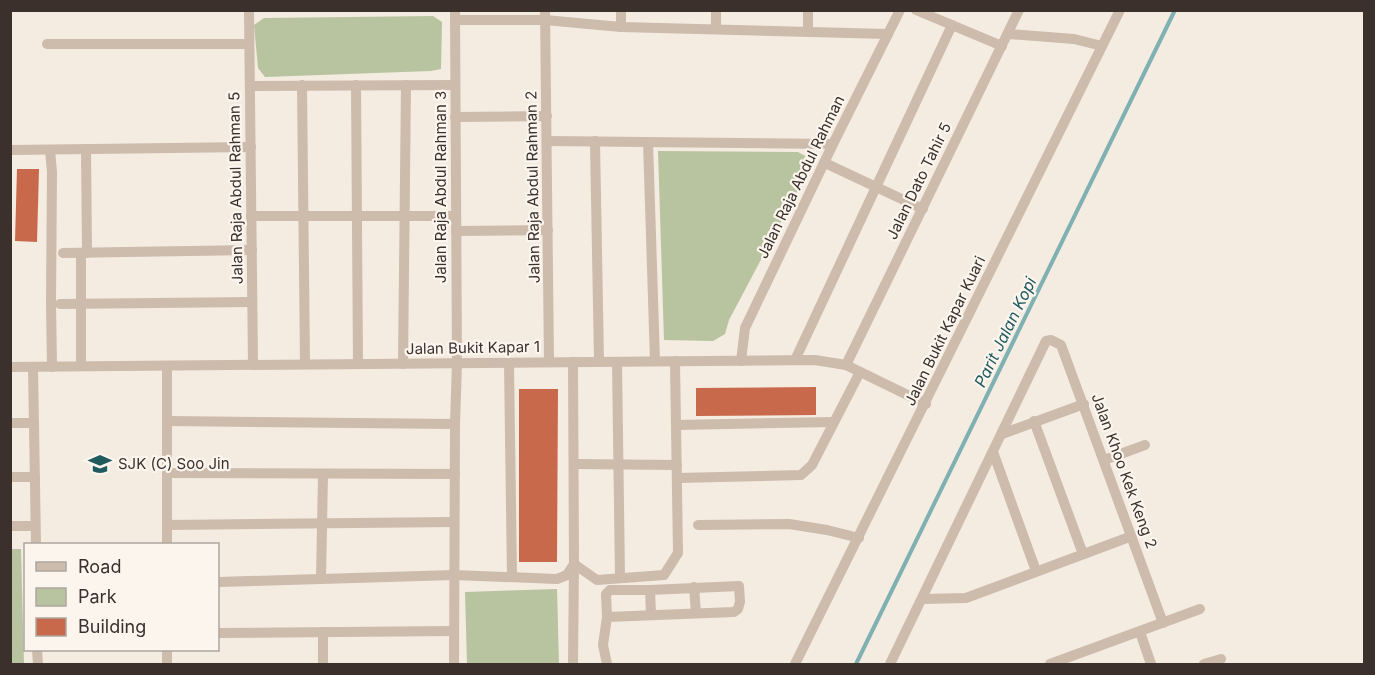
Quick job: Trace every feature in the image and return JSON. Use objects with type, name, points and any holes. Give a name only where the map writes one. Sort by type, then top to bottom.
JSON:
[{"type":"street","name":"Jalan Raja Abdul Rahman 5","points":[[249,10],[253,364]]},
{"type":"street","points":[[621,10],[621,27]]},
{"type":"street","points":[[716,10],[716,29]]},
{"type":"street","points":[[808,10],[808,32]]},
{"type":"street","name":"Jalan Raja Abdul Rahman","points":[[741,361],[745,328],[900,10]]},
{"type":"street","points":[[916,10],[1002,46]]},
{"type":"street","name":"Jalan Dato Tahir 5","points":[[846,365],[1020,10]]},
{"type":"street","name":"Jalan Bukit Kapar Kuari","points":[[795,664],[1120,10]]},
{"type":"street","points":[[455,16],[545,15],[621,27],[888,34]]},
{"type":"street","name":"Jalan Raja Abdul Rahman 2","points":[[545,15],[548,116],[549,362]]},
{"type":"street","name":"Jalan Raja Abdul Rahman 3","points":[[454,664],[455,424],[458,363],[455,16]]},
{"type":"street","points":[[795,360],[878,188],[952,25]]},
{"type":"street","points":[[1008,34],[1074,39],[1102,46]]},
{"type":"street","points":[[47,44],[249,44]]},
{"type":"street","points":[[302,85],[305,364]]},
{"type":"street","points":[[356,85],[358,364]]},
{"type":"street","points":[[403,364],[406,85]]},
{"type":"street","points":[[250,86],[455,85]]},
{"type":"street","points":[[455,117],[548,116]]},
{"type":"street","points":[[547,141],[833,144]]},
{"type":"street","points":[[595,141],[599,362]]},
{"type":"street","points":[[648,142],[655,361]]},
{"type":"street","points":[[10,150],[250,147]]},
{"type":"street","points":[[81,366],[86,149]]},
{"type":"street","points":[[50,150],[52,367]]},
{"type":"street","points":[[825,163],[923,209]]},
{"type":"street","points":[[251,216],[456,216]]},
{"type":"street","points":[[456,231],[548,230]]},
{"type":"street","points":[[63,253],[252,250]]},
{"type":"street","points":[[60,304],[252,302]]},
{"type":"street","name":"Jalan Khoo Kek Keng 2","points":[[1002,434],[1046,341],[1051,340],[1061,345],[1163,623]]},
{"type":"street","name":"Jalan Bukit Kapar 1","points":[[10,367],[814,360],[846,365],[926,404]]},
{"type":"street","points":[[574,564],[597,580],[664,575],[678,553],[675,361]]},
{"type":"street","points":[[573,362],[573,664]]},
{"type":"street","points":[[617,362],[620,578]]},
{"type":"street","points":[[509,363],[512,577]]},
{"type":"street","points":[[167,366],[167,543]]},
{"type":"street","points":[[33,367],[36,543]]},
{"type":"street","points":[[677,478],[801,475],[812,465],[860,372]]},
{"type":"street","points":[[890,664],[1002,434],[1084,404]]},
{"type":"street","points":[[167,421],[455,424]]},
{"type":"street","points":[[1034,421],[1083,554]]},
{"type":"street","points":[[676,425],[834,422]]},
{"type":"street","points":[[10,423],[34,423]]},
{"type":"street","points":[[1104,460],[1145,445]]},
{"type":"street","points":[[993,452],[1036,572]]},
{"type":"street","points":[[574,465],[677,465]]},
{"type":"street","points":[[167,473],[455,474]]},
{"type":"street","points":[[321,579],[323,475]]},
{"type":"street","points":[[10,477],[35,477]]},
{"type":"street","points":[[167,525],[454,522]]},
{"type":"street","points":[[698,525],[789,524],[859,538]]},
{"type":"street","points":[[10,526],[35,526]]},
{"type":"street","points":[[922,599],[966,597],[1132,536]]},
{"type":"street","points":[[219,582],[454,575],[557,579],[567,575],[574,564]]},
{"type":"street","points":[[607,617],[734,612],[738,609],[740,590],[739,586],[610,590],[606,594],[607,617],[603,645],[607,664]]},
{"type":"street","points":[[694,587],[696,612]]},
{"type":"street","points":[[650,590],[651,614]]},
{"type":"street","points":[[1050,664],[1077,660],[1200,609]]},
{"type":"street","points":[[219,633],[454,631]]},
{"type":"street","points":[[323,632],[323,664]]},
{"type":"street","points":[[1140,632],[1151,664]]},
{"type":"street","points":[[1204,664],[1221,659]]},
{"type":"green space","points":[[433,16],[442,22],[441,69],[265,77],[258,68],[254,25],[264,18]]},
{"type":"green space","points":[[658,151],[798,152],[807,157],[809,169],[729,320],[725,334],[713,341],[664,340]]},
{"type":"green space","points":[[11,549],[21,549],[24,664],[11,664]]},
{"type":"green space","points":[[557,589],[559,664],[467,664],[465,592]]},
{"type":"building","points":[[17,169],[39,169],[37,242],[15,241]]},
{"type":"building","points":[[816,387],[816,415],[696,416],[696,388]]},
{"type":"building","points":[[519,389],[558,389],[557,562],[519,562]]},
{"type":"waterway","name":"Parit Jalan Kopi","points":[[856,664],[1175,10]]},
{"type":"place","name":"SJK (C) Soo Jin","points":[[100,464]]}]
